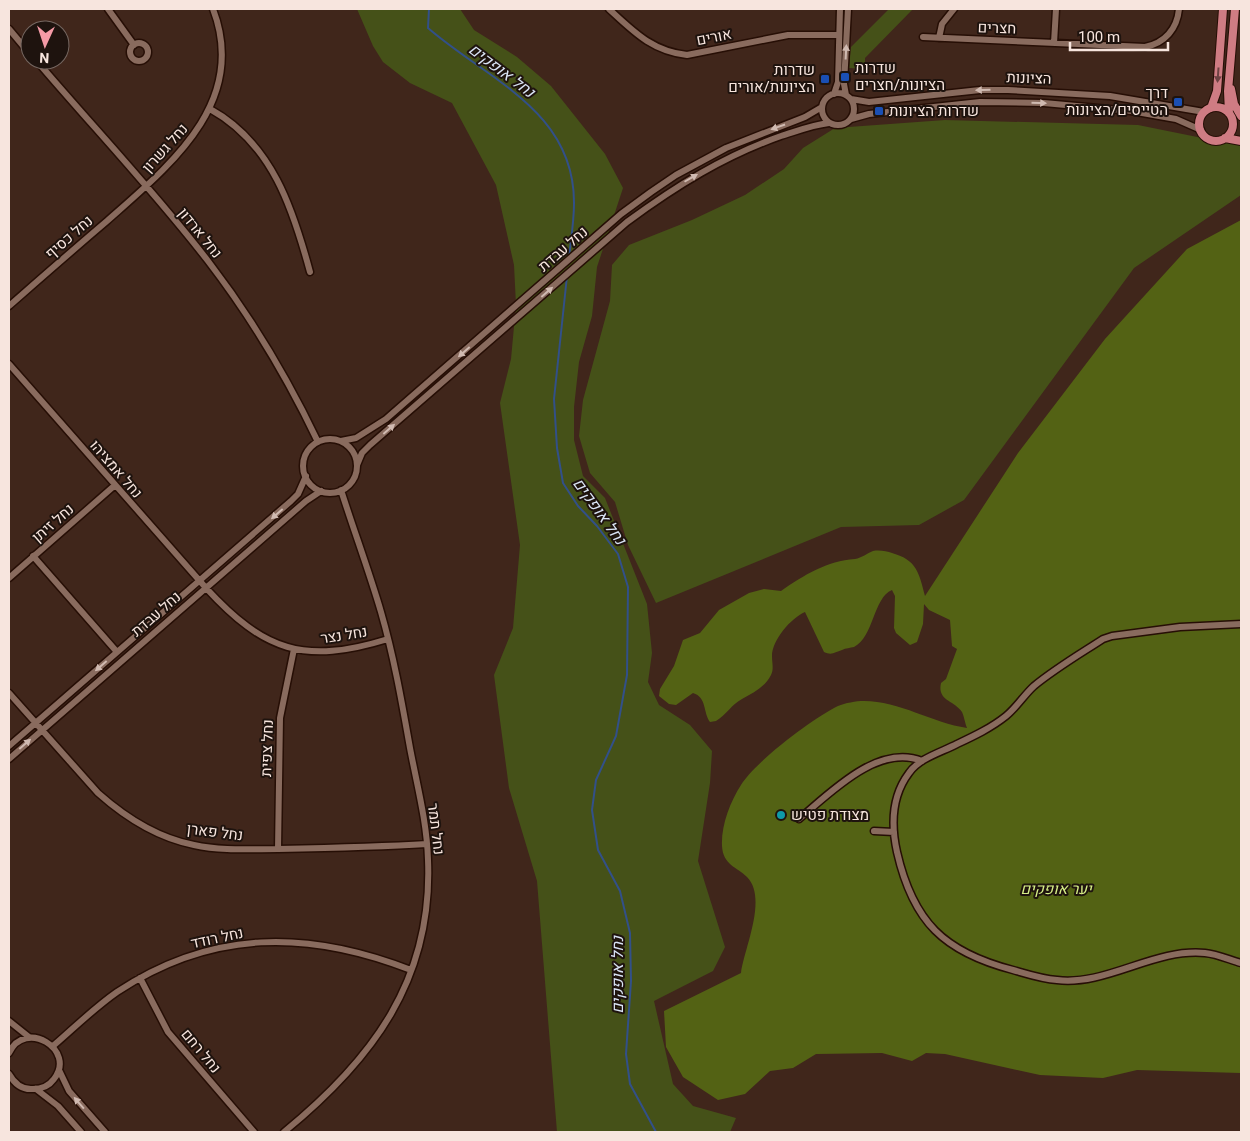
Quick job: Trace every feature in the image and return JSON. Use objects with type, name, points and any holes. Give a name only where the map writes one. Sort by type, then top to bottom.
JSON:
[{"type":"main road","points":[[1223,9],[1217,91],[1208,110],[1200,120],[1201,130],[1204,135],[1212,140],[1225,138],[1241,140]]},
{"type":"main road","points":[[1225,138],[1232,131],[1233,122],[1229,113],[1229,77],[1235,9]]},
{"type":"main road","points":[[1229,77],[1234,104],[1241,116]]},
{"type":"main road","points":[[1208,110],[1221,108],[1229,113]]},
{"type":"main road","points":[[1233,122],[1241,126]]},
{"type":"street","points":[[108,9],[134,45]]},
{"type":"street","name":"נחל גשרון","points":[[146,187],[188,144],[210,109],[221,67],[221,42],[213,9]]},
{"type":"street","name":"אורים","points":[[609,9],[639,38],[670,53],[687,55],[788,35],[838,35]]},
{"type":"street","points":[[840,9],[838,82],[834,94],[825,100],[822,107],[823,114],[829,122],[841,125],[851,119],[855,108],[844,84],[848,9]]},
{"type":"street","points":[[939,38],[942,24],[954,9]]},
{"type":"street","points":[[1054,43],[1056,9]]},
{"type":"street","name":"חצרים","points":[[923,37],[1137,47],[1154,45],[1162,41],[1176,23],[1179,9]]},
{"type":"street","points":[[9,30],[20,43]]},
{"type":"street","name":"נחל ארדון","points":[[45,70],[209,262],[255,328],[297,399],[318,442]]},
{"type":"street","name":"הציונות","points":[[849,97],[868,102],[980,90],[1027,91],[1110,96],[1208,110]]},
{"type":"street","points":[[834,94],[849,97]]},
{"type":"street","name":"הציונות","points":[[851,119],[869,114],[980,102],[1044,103],[1131,111],[1176,119],[1201,130]]},
{"type":"street","name":"נחל עבדת","points":[[341,441],[356,438],[371,430],[639,201],[676,174],[754,135],[805,117],[822,107]]},
{"type":"street","points":[[210,109],[237,128],[262,155],[274,173],[296,219],[310,272]]},
{"type":"street","name":"נחל עבדת","points":[[357,465],[362,453],[370,445],[627,222],[650,205],[681,183],[730,157],[806,128],[829,122]]},
{"type":"street","name":"נחל כסיף","points":[[9,306],[146,187]]},
{"type":"street","name":"נחל אמציהו","points":[[9,364],[114,486],[206,588]]},
{"type":"street","points":[[333,439],[341,441],[353,451],[357,465],[353,480],[341,490],[321,491],[306,476],[304,460],[312,446],[318,442],[333,439]]},
{"type":"street","name":"נחל עבדת","points":[[9,746],[291,502],[298,494],[306,476]]},
{"type":"street","name":"נחל זיתן","points":[[9,578],[114,486]]},
{"type":"street","name":"נחל תמר","points":[[284,1132],[342,1081],[362,1059],[398,1003],[418,946],[428,889],[427,844],[424,819],[388,639],[341,490]]},
{"type":"street","name":"נחל עבדת","points":[[9,759],[306,501],[321,491]]},
{"type":"street","points":[[33,556],[116,652]]},
{"type":"street","name":"נחל נצר","points":[[206,588],[248,629],[270,640],[294,648],[316,652],[337,651],[357,648],[388,639]]},
{"type":"street","points":[[1241,624],[1180,626],[1103,639],[1049,674],[1032,688],[1006,716],[990,728],[922,761],[912,768],[903,782],[892,817],[904,880],[911,898],[931,928],[965,954],[1000,967],[1058,981],[1091,978],[1150,961],[1196,953],[1206,953],[1241,963]]},
{"type":"street","name":"נחל צפית","points":[[278,849],[280,718],[294,648]]},
{"type":"street","name":"נחל פארן","points":[[9,693],[98,794],[114,808],[141,825],[167,837],[194,845],[219,848],[278,849],[427,844]]},
{"type":"street","points":[[799,819],[856,772],[890,759],[911,757],[922,761]]},
{"type":"street","points":[[874,831],[894,832]]},
{"type":"street","name":"נחל רודד","points":[[53,1046],[97,1007],[140,978],[167,965],[213,950],[246,943],[306,942],[333,946],[379,958],[411,970]]},
{"type":"street","name":"נחל רחם","points":[[140,978],[168,1032],[254,1132]]},
{"type":"street","points":[[9,1021],[30,1037],[46,1041],[53,1046],[59,1062],[58,1070],[50,1083],[36,1089],[24,1088],[11,1083],[9,1074]]},
{"type":"street","points":[[9,1053],[16,1043],[30,1037]]},
{"type":"street","points":[[58,1070],[69,1091],[105,1132]]},
{"type":"street","points":[[36,1089],[58,1106],[81,1132]]},
{"type":"green space","points":[[357,9],[460,9],[474,30],[517,57],[551,86],[605,154],[623,188],[597,267],[592,316],[579,362],[574,407],[574,440],[583,476],[605,498],[647,604],[652,653],[648,682],[659,705],[690,725],[712,751],[710,783],[698,861],[725,947],[713,971],[654,1001],[673,1084],[693,1106],[736,1118],[730,1132],[557,1132],[537,881],[509,788],[494,675],[513,628],[520,545],[500,403],[511,359],[516,305],[514,265],[496,185],[452,103],[410,83],[383,62],[373,46]]},
{"type":"green space","points":[[889,9],[913,9],[865,58],[865,69],[849,68],[851,47]]},
{"type":"green space","points":[[945,120],[1138,125],[1217,141],[1241,143],[1241,195],[1134,268],[964,500],[919,525],[841,527],[656,603],[628,545],[615,502],[590,473],[579,436],[583,400],[610,301],[612,265],[629,245],[692,220],[745,195],[784,169],[803,148],[835,128]]},
{"type":"green space","name":"יער אופקים","points":[[1241,220],[1241,1073],[1137,1070],[1103,1078],[1040,1075],[945,1054],[926,1053],[912,1061],[882,1053],[816,1054],[793,1068],[770,1071],[745,1094],[718,1100],[683,1077],[666,1047],[664,1011],[741,973],[753,924],[755,897],[753,886],[747,877],[731,865],[725,857],[722,838],[727,814],[741,785],[748,775],[785,741],[827,712],[847,703],[858,701],[877,702],[967,728],[962,712],[944,697],[940,689],[941,683],[946,679],[957,649],[952,646],[950,620],[929,610],[924,604],[923,624],[917,642],[910,645],[896,633],[894,628],[895,596],[892,590],[881,601],[866,635],[854,647],[829,654],[824,652],[805,612],[794,619],[783,630],[775,643],[771,675],[765,683],[738,701],[716,721],[710,722],[701,698],[693,693],[676,705],[669,704],[659,696],[660,689],[674,666],[683,640],[700,633],[719,610],[749,593],[764,589],[781,591],[825,566],[858,558],[873,551],[890,552],[907,559],[919,574],[925,596],[1018,453],[1105,339],[1187,249]]},
{"type":"waterway","name":"נחל אופקים","points":[[429,9],[428,28],[524,101],[544,121],[560,145],[570,172],[574,204],[569,257]]},
{"type":"waterway","name":"נחל אופקים","points":[[567,276],[554,399],[557,448],[563,483],[578,506],[597,526],[618,554],[628,587],[627,675],[616,736],[596,780],[592,810],[598,850],[620,891],[630,933],[631,981],[626,1054],[630,1084],[656,1132]]},
{"type":"place","name":"שדרות הציונות/חצרים","points":[[845,77]]},
{"type":"place","name":"שדרות הציונות/אורים","points":[[825,79]]},
{"type":"place","name":"דרך הטייסים/הציונות","points":[[1178,102]]},
{"type":"place","name":"שדרות הציונות","points":[[879,111]]},
{"type":"place","name":"מצודת פטיש","points":[[781,815]]}]
